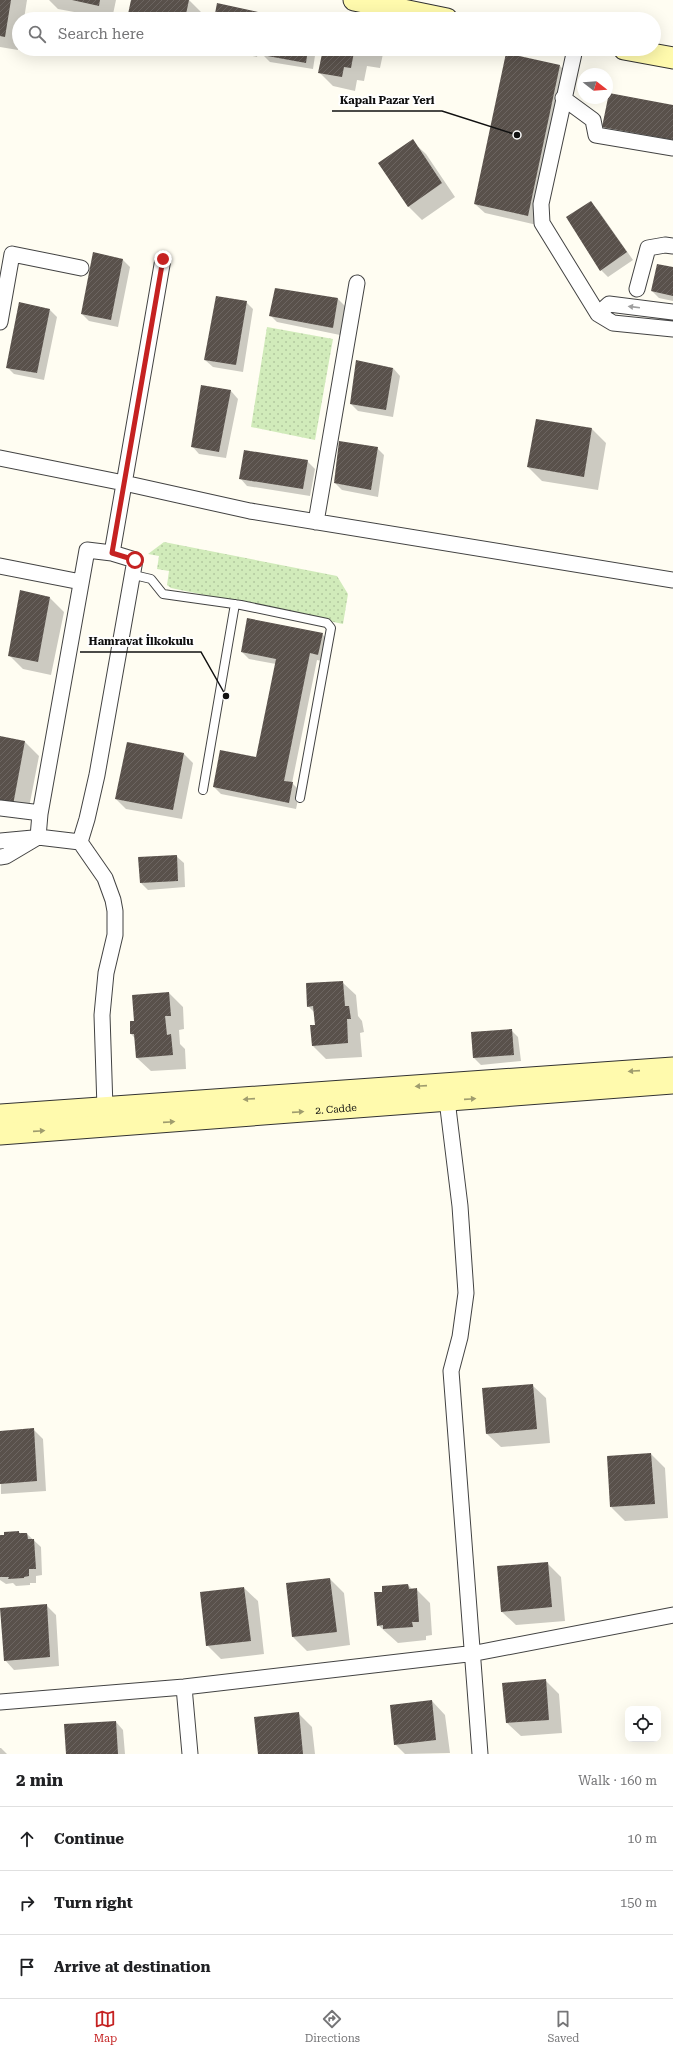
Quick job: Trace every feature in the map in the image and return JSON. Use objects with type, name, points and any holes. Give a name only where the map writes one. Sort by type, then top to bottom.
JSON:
[{"type":"main road","points":[[354,0],[413,12]]},
{"type":"main road","points":[[661,56],[673,58]]},
{"type":"main road","name":"2. Cadde","points":[[0,1115],[673,1068]]},
{"type":"main road","name":"2. Cadde","points":[[0,1134],[673,1083]]},
{"type":"street","points":[[572,56],[541,204],[542,223],[598,314],[613,323],[673,329]]},
{"type":"street","points":[[563,98],[593,120],[596,136],[673,148]]},
{"type":"street","points":[[637,289],[648,248],[665,245],[673,246]]},
{"type":"street","points":[[0,322],[12,254],[81,268]]},
{"type":"street","points":[[112,553],[163,259]]},
{"type":"street","points":[[316,522],[357,283]]},
{"type":"street","points":[[598,314],[609,304],[673,312]]},
{"type":"street","points":[[0,458],[124,483],[250,511],[673,580]]},
{"type":"street","points":[[38,837],[40,814],[87,550],[112,553],[135,560],[134,575],[97,775],[80,842]]},
{"type":"street","points":[[0,566],[81,582]]},
{"type":"street","points":[[0,808],[33,812]]},
{"type":"street","points":[[0,857],[6,856],[38,837]]},
{"type":"street","points":[[0,842],[38,837],[80,842],[105,878],[113,900],[115,911],[115,935],[106,974],[102,1015],[105,1108]]},
{"type":"street","points":[[447,1100],[460,1206],[466,1293],[460,1337],[451,1371],[480,1754]]},
{"type":"street","points":[[0,1702],[184,1688],[472,1653],[673,1615]]},
{"type":"street","points":[[184,1688],[190,1754]]},
{"type":"lane","points":[[134,575],[150,579],[163,594],[234,604],[327,622],[331,628],[300,798]]},
{"type":"lane","points":[[203,790],[234,604]]},
{"type":"green space","points":[[267,327],[333,339],[315,440],[251,427]]},
{"type":"green space","points":[[164,542],[337,576],[348,594],[343,624],[171,588],[167,585],[169,571],[157,569],[159,556],[148,554]]},
{"type":"building","points":[[0,0],[11,0],[5,37],[0,36]]},
{"type":"building","points":[[72,0],[100,0],[99,6]]},
{"type":"building","points":[[131,0],[189,0],[186,12],[128,12]]},
{"type":"building","points":[[217,3],[258,12],[215,12]]},
{"type":"building","points":[[268,56],[307,56],[306,63]]},
{"type":"building","points":[[322,56],[353,56],[351,68],[344,67],[342,77],[318,73]]},
{"type":"building","points":[[505,56],[520,56],[560,65],[528,216],[474,204]]},
{"type":"building","points":[[613,94],[673,105],[673,140],[602,127],[607,104],[613,104]]},
{"type":"building","points":[[413,139],[442,183],[408,207],[378,163]]},
{"type":"building","points":[[591,201],[627,252],[600,271],[566,217]]},
{"type":"building","points":[[93,252],[123,259],[111,320],[81,314]]},
{"type":"building","points":[[657,264],[673,267],[673,296],[651,291]]},
{"type":"building","points":[[275,288],[338,298],[333,328],[269,316]]},
{"type":"building","points":[[216,296],[247,301],[236,365],[204,360]]},
{"type":"building","points":[[19,302],[50,309],[37,373],[6,368]]},
{"type":"building","points":[[356,360],[393,368],[386,410],[350,404]]},
{"type":"building","points":[[201,385],[231,390],[219,452],[191,447]]},
{"type":"building","points":[[536,419],[592,428],[584,477],[527,467]]},
{"type":"building","points":[[339,441],[378,447],[371,490],[334,483]]},
{"type":"building","points":[[244,450],[308,460],[303,489],[239,479]]},
{"type":"building","points":[[20,590],[50,597],[38,662],[8,656]]},
{"type":"building","points":[[247,618],[323,633],[318,655],[310,653],[284,781],[293,782],[289,803],[213,787],[220,750],[256,757],[276,659],[241,652]]},
{"type":"building","points":[[0,736],[25,741],[13,805],[0,803]]},
{"type":"building","points":[[127,742],[184,753],[173,810],[115,799]]},
{"type":"building","points":[[177,855],[178,881],[140,883],[138,857]]},
{"type":"building","points":[[343,981],[345,1006],[349,1006],[351,1019],[347,1019],[348,1043],[312,1046],[310,1025],[315,1025],[313,1006],[307,1007],[306,983]]},
{"type":"building","points":[[169,992],[171,1016],[165,1016],[167,1035],[171,1034],[173,1055],[136,1058],[134,1034],[130,1034],[130,1021],[134,1021],[132,995]]},
{"type":"building","points":[[512,1029],[514,1055],[473,1058],[471,1032]]},
{"type":"building","points":[[533,1384],[537,1429],[486,1434],[482,1388]]},
{"type":"building","points":[[34,1428],[37,1481],[0,1484],[0,1431]]},
{"type":"building","points":[[651,1453],[655,1504],[610,1507],[607,1456]]},
{"type":"building","points":[[19,1531],[19,1533],[27,1533],[28,1539],[34,1539],[36,1569],[29,1569],[29,1576],[24,1578],[8,1579],[9,1577],[0,1577],[0,1535],[4,1535],[4,1532]]},
{"type":"building","points":[[548,1562],[552,1607],[501,1612],[497,1566]]},
{"type":"building","points":[[330,1578],[337,1632],[292,1637],[286,1583]]},
{"type":"building","points":[[408,1584],[409,1589],[417,1588],[419,1622],[412,1622],[413,1627],[383,1629],[383,1625],[377,1626],[374,1592],[382,1592],[382,1586]]},
{"type":"building","points":[[244,1587],[251,1641],[206,1646],[200,1592]]},
{"type":"building","points":[[47,1604],[50,1657],[4,1661],[0,1608]]},
{"type":"building","points":[[546,1679],[549,1720],[506,1723],[502,1683]]},
{"type":"building","points":[[432,1700],[436,1740],[394,1745],[390,1705]]},
{"type":"building","points":[[299,1712],[303,1754],[258,1754],[254,1717]]},
{"type":"building","points":[[116,1721],[118,1754],[66,1754],[64,1724]]},
{"type":"place","name":"Kapalı Pazar Yeri","points":[[517,135]]},
{"type":"place","name":"Hamravat İlkokulu","points":[[226,696]]},
{"type":"route","points":[[135,560],[112,553],[163,259]]}]
